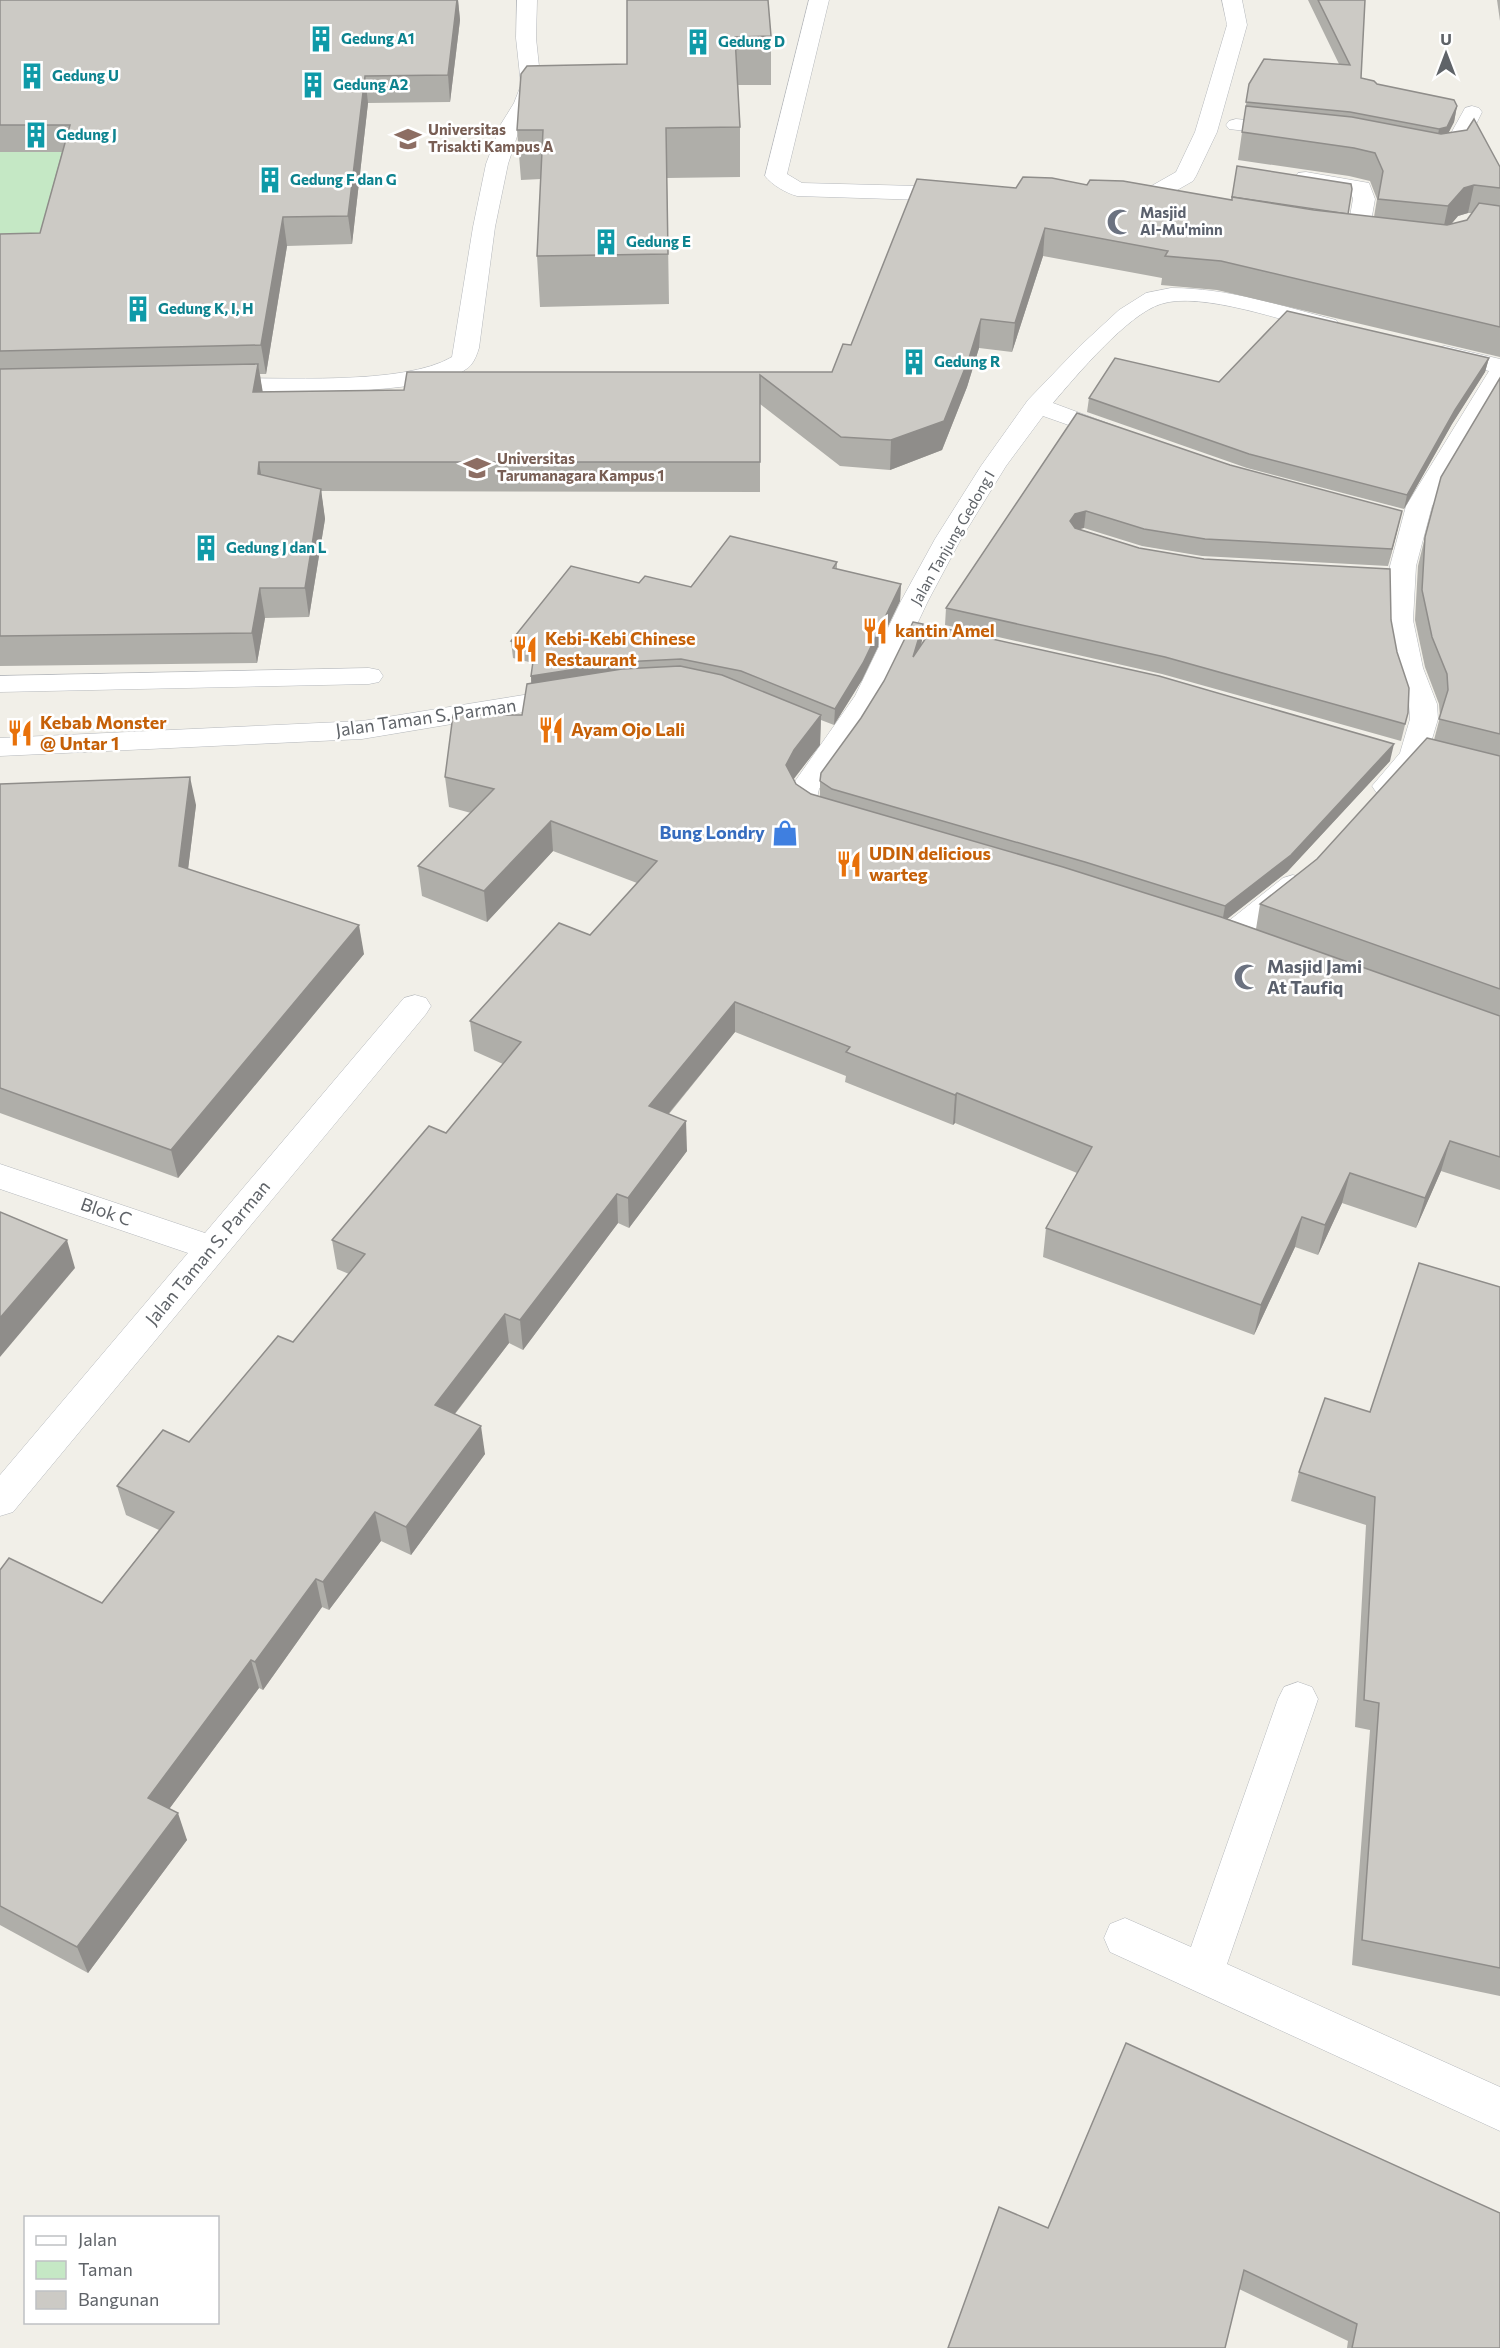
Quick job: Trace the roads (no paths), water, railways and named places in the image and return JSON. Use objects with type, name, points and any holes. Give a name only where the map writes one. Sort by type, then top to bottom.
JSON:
[{"type":"street","points":[[201,385],[390,381],[440,372],[461,362],[467,348],[484,227],[497,164],[511,124],[524,103],[531,85],[526,38],[527,0]]},
{"type":"street","points":[[819,0],[776,176],[797,189],[976,195]]},
{"type":"street","points":[[1107,199],[1143,200],[1185,176],[1206,132],[1237,25],[1232,0]]},
{"type":"street","points":[[1410,148],[1436,153],[1453,150],[1481,114],[1450,108]]},
{"type":"street","points":[[1236,125],[1303,132]]},
{"type":"street","points":[[1283,174],[1349,184],[1361,188],[1364,199],[1348,232],[1382,236]]},
{"type":"street","name":"Jalan Tanjung Gedong I","points":[[855,825],[821,815],[807,806],[802,796],[805,787],[841,741],[914,629],[965,510],[1017,430],[1051,387],[1133,310],[1155,298],[1180,294],[1216,299],[1353,331]]},
{"type":"street","points":[[1421,347],[1500,366]]},
{"type":"street","points":[[1368,806],[1413,755],[1424,719],[1423,704],[1409,668],[1391,576],[1404,519],[1419,506],[1500,372]]},
{"type":"street","points":[[1037,405],[1132,440]]},
{"type":"street","points":[[0,684],[369,676]]},
{"type":"street","name":"Jalan Taman S. Parman","points":[[0,747],[362,730],[589,694]]},
{"type":"street","points":[[811,729],[841,741]]},
{"type":"street","points":[[1259,950],[1216,935],[1299,881],[1314,865]]},
{"type":"street","name":"Jalan Taman S. Parman","points":[[0,1501],[415,1006]]},
{"type":"street","name":"Blok C","points":[[0,1176],[212,1248]]},
{"type":"street","points":[[1203,1973],[1298,1699]]},
{"type":"street","points":[[1125,1938],[1500,2109]]},
{"type":"place","name":"Gedung A1","points":[[321,39]]},
{"type":"place","name":"Gedung D","points":[[698,42]]},
{"type":"place","name":"Gedung U","points":[[32,76]]},
{"type":"place","name":"Gedung A2","points":[[313,85]]},
{"type":"place","name":"Gedung J","points":[[36,135]]},
{"type":"place","name":"Universitas Trisakti Kampus A","points":[[408,139]]},
{"type":"place","name":"Gedung F dan G","points":[[270,180]]},
{"type":"place","name":"Masjid AI-Mu'minn","points":[[1120,222]]},
{"type":"place","name":"Gedung E","points":[[606,242]]},
{"type":"place","name":"Gedung K, I, H","points":[[138,309]]},
{"type":"place","name":"Gedung R","points":[[914,362]]},
{"type":"place","name":"Universitas Tarumanagara Kampus 1","points":[[477,468]]},
{"type":"place","name":"Gedung J dan L","points":[[206,548]]},
{"type":"place","name":"kantin Amel","points":[[875,631]]},
{"type":"place","name":"Kebi-Kebi Chinese Restaurant","points":[[525,649]]},
{"type":"place","name":"Ayam Ojo Lali","points":[[551,730]]},
{"type":"place","name":"Kebab Monster @ Untar 1","points":[[20,733]]},
{"type":"place","name":"Bung Londry","points":[[785,833]]},
{"type":"place","name":"UDIN delicious warteg","points":[[849,864]]},
{"type":"place","name":"Masjid Jami At Taufiq","points":[[1247,977]]}]
